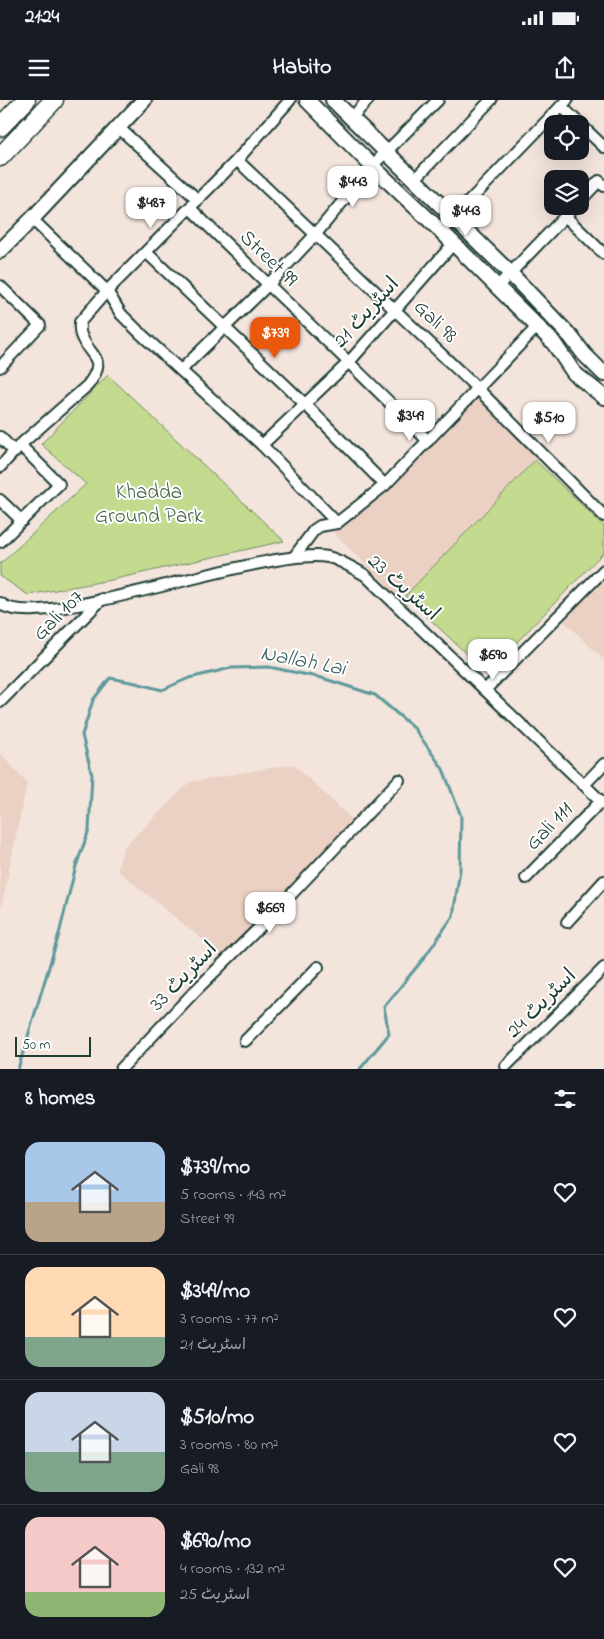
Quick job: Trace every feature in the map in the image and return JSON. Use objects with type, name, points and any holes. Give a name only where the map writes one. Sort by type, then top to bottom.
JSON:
[{"type":"highway","points":[[0,127],[26,100]]},
{"type":"highway","points":[[0,157],[54,100]]},
{"type":"street","points":[[0,251],[144,100]]},
{"type":"street","points":[[0,467],[88,385],[97,373],[96,360],[80,334],[80,322],[107,291],[237,160],[290,100]]},
{"type":"street","points":[[307,100],[372,166],[442,232],[536,328],[553,342],[574,373],[604,397]]},
{"type":"street","points":[[333,100],[510,273],[604,374]]},
{"type":"street","points":[[351,118],[368,100]]},
{"type":"street","points":[[181,370],[268,285],[315,235],[372,166],[438,100]]},
{"type":"street","points":[[414,179],[491,100]]},
{"type":"street","points":[[442,232],[453,218],[564,103],[573,115]]},
{"type":"street","points":[[118,127],[198,200]]},
{"type":"street","points":[[589,133],[604,147]]},
{"type":"street","name":"Gali 98","points":[[237,160],[477,388],[604,516]]},
{"type":"street","points":[[589,192],[599,181],[604,186]]},
{"type":"street","name":"Street 99","points":[[190,208],[428,441]]},
{"type":"street","points":[[497,287],[565,216],[604,254]]},
{"type":"street","points":[[32,219],[107,291],[121,314],[262,445],[338,523]]},
{"type":"street","name":"اسٹریٹ 21","points":[[262,445],[349,362],[453,244]]},
{"type":"street","points":[[146,252],[223,328],[305,404],[385,485]]},
{"type":"street","points":[[0,286],[40,325],[0,367]]},
{"type":"street","points":[[294,558],[314,530],[320,526],[338,523],[385,485],[536,328]]},
{"type":"street","points":[[0,437],[18,449],[59,484],[0,542]]},
{"type":"street","points":[[0,500],[22,521]]},
{"type":"street","name":"اسٹریٹ 23","points":[[1,607],[18,611],[50,610],[152,589],[202,575],[270,560],[310,556],[330,558],[365,575],[602,803]]},
{"type":"street","points":[[485,690],[604,570]]},
{"type":"street","name":"Gali 107","points":[[0,702],[102,599]]},
{"type":"street","points":[[584,785],[604,764]]},
{"type":"street","name":"اسٹریٹ 33","points":[[122,1069],[268,919],[399,780]]},
{"type":"street","name":"Gali 111","points":[[526,878],[602,803]]},
{"type":"street","points":[[567,922],[604,881]]},
{"type":"street","points":[[245,1041],[318,966]]},
{"type":"street","name":"اسٹریٹ 24","points":[[506,1066],[604,968]]},
{"type":"shaded area","points":[[474,390],[539,456],[401,600],[333,532]]},
{"type":"shaded area","points":[[604,575],[604,660],[562,619]]},
{"type":"shaded area","points":[[0,753],[27,782],[0,914]]},
{"type":"shaded area","points":[[293,764],[355,822],[225,958],[117,870],[124,847],[190,782]]},
{"type":"green space","name":"Khadda Ground Park","points":[[108,375],[284,541],[111,580],[28,595],[0,576],[0,564],[86,484],[41,444]]},
{"type":"green space","points":[[535,460],[604,526],[604,552],[487,673],[405,596]]},
{"type":"waterway","name":"Nallah Lai","points":[[18,1069],[59,934],[76,866],[89,830],[92,775],[82,735],[93,700],[110,678],[162,690],[189,678],[231,668],[269,667],[322,678],[375,695],[414,728],[443,769],[461,816],[460,870],[453,916],[424,958],[384,1007],[389,1034],[360,1069]]}]
